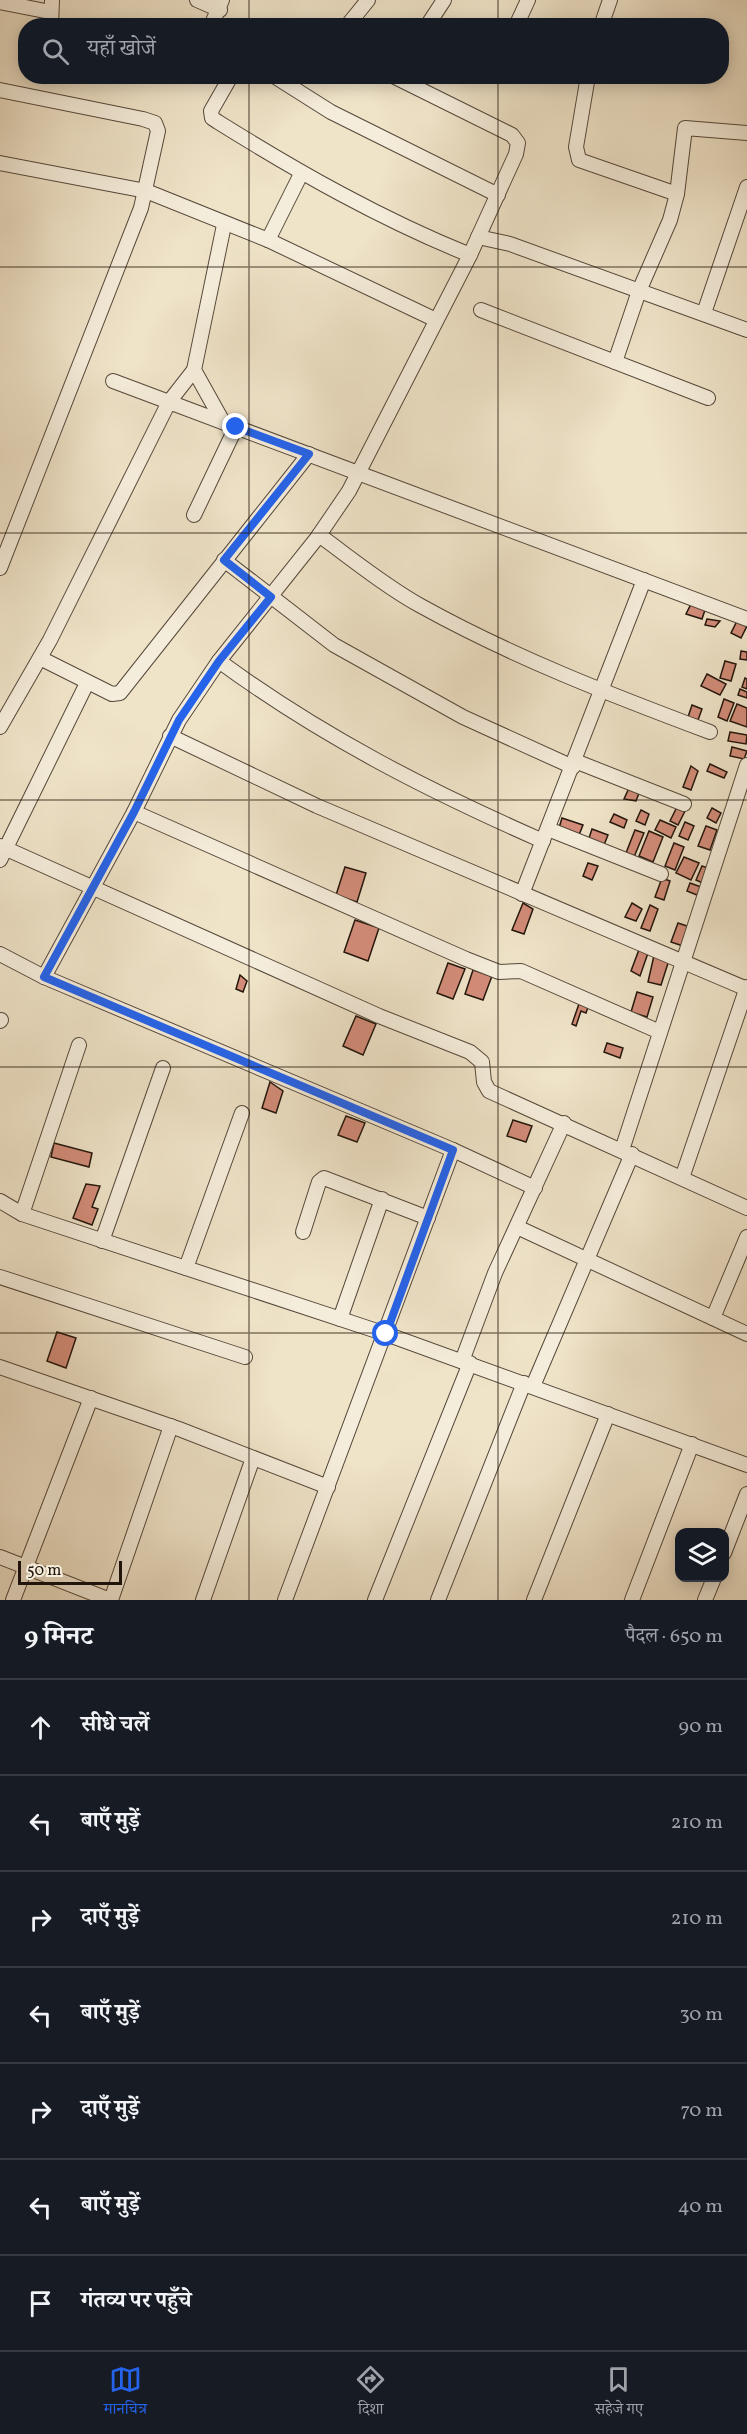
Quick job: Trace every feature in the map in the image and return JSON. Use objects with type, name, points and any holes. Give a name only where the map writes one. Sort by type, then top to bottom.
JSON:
[{"type":"street","points":[[197,0],[221,5]]},
{"type":"street","points":[[353,18],[368,0]]},
{"type":"street","points":[[433,18],[443,0]]},
{"type":"street","points":[[520,18],[528,0]]},
{"type":"street","points":[[604,18],[610,0]]},
{"type":"street","points":[[0,2],[51,12]]},
{"type":"street","points":[[226,84],[211,111],[212,118],[302,174],[376,215],[470,255]]},
{"type":"street","points":[[287,84],[331,112],[498,195]]},
{"type":"street","points":[[44,977],[134,812],[170,736],[197,691],[319,535],[358,474],[470,255],[516,154],[518,143],[512,135],[409,84]]},
{"type":"street","points":[[587,84],[576,147],[579,160],[677,194]]},
{"type":"street","points":[[0,90],[155,123],[157,138],[146,192],[0,568]]},
{"type":"street","points":[[615,362],[639,291],[670,220],[677,194],[686,128],[747,133]]},
{"type":"street","points":[[0,164],[146,192],[224,225],[268,240],[436,320]]},
{"type":"street","points":[[268,240],[302,174]]},
{"type":"street","points":[[704,313],[747,186]]},
{"type":"street","points":[[0,727],[40,658],[170,402],[194,370],[224,225]]},
{"type":"street","points":[[478,237],[510,244],[747,330]]},
{"type":"street","points":[[481,310],[708,398]]},
{"type":"street","points":[[194,370],[230,425]]},
{"type":"street","points":[[113,381],[747,619]]},
{"type":"street","points":[[194,515],[230,425]]},
{"type":"street","points":[[40,658],[112,694],[120,693],[309,454]]},
{"type":"street","points":[[319,535],[420,605],[502,648],[603,692],[710,732]]},
{"type":"street","points":[[224,560],[334,645],[463,717],[574,764],[684,804]]},
{"type":"street","points":[[522,894],[603,692],[644,580]]},
{"type":"street","points":[[219,661],[269,698],[413,782],[545,835],[661,874]]},
{"type":"street","points":[[87,683],[2,851],[94,888],[418,1033],[470,1052],[482,1062],[484,1082],[489,1091],[682,1178],[746,1203]]},
{"type":"street","points":[[170,736],[307,802],[747,988],[682,1178]]},
{"type":"street","points":[[438,1600],[528,1385],[585,1260],[627,1152],[682,961],[747,765]]},
{"type":"street","points":[[134,812],[466,959],[499,972],[521,971],[660,1032]]},
{"type":"street","points":[[0,954],[44,977],[453,1150],[535,1188]]},
{"type":"street","points":[[22,1214],[79,1045]]},
{"type":"street","points":[[102,1240],[163,1068]]},
{"type":"street","points":[[186,1268],[242,1113]]},
{"type":"street","points":[[375,1600],[466,1362],[495,1274],[564,1123]]},
{"type":"street","points":[[285,1600],[453,1150]]},
{"type":"street","points":[[303,1232],[321,1179],[329,1179],[382,1198],[429,1218]]},
{"type":"street","points":[[340,1319],[382,1198]]},
{"type":"street","points":[[0,1201],[22,1214],[386,1334],[747,1465]]},
{"type":"street","points":[[517,1227],[747,1334]]},
{"type":"street","points":[[713,1318],[747,1237]]},
{"type":"street","points":[[0,1277],[245,1357]]},
{"type":"street","points":[[0,1383],[2,1368],[171,1426],[328,1487]]},
{"type":"street","points":[[13,1600],[24,1566],[91,1398]]},
{"type":"street","points":[[534,1600],[608,1414]]},
{"type":"street","points":[[0,1557],[110,1600],[171,1426]]},
{"type":"street","points":[[632,1600],[692,1444]]},
{"type":"street","points":[[203,1600],[253,1458]]},
{"type":"street","points":[[729,1540],[747,1494]]},
{"type":"street","points":[[705,1600],[712,1582]]},
{"type":"building","points":[[692,602],[706,607],[702,619],[686,614]]},
{"type":"building","points":[[707,619],[720,621],[715,627],[705,625]]},
{"type":"building","points":[[737,621],[747,626],[741,638],[731,633]]},
{"type":"building","points":[[741,651],[747,652],[747,660],[740,659]]},
{"type":"building","points":[[725,661],[736,664],[731,681],[720,678]]},
{"type":"building","points":[[707,674],[726,684],[720,695],[701,686]]},
{"type":"building","points":[[745,678],[747,679],[747,689],[742,687]]},
{"type":"building","points":[[740,689],[747,692],[747,698],[738,695]]},
{"type":"building","points":[[724,699],[734,703],[727,721],[718,717]]},
{"type":"building","points":[[737,704],[747,708],[747,727],[730,721]]},
{"type":"building","points":[[692,705],[702,709],[698,720],[688,717]]},
{"type":"building","points":[[730,732],[747,735],[746,744],[728,741]]},
{"type":"building","points":[[732,747],[747,751],[744,759],[730,756]]},
{"type":"building","points":[[710,764],[727,772],[724,778],[707,771]]},
{"type":"building","points":[[691,766],[698,771],[691,790],[683,787]]},
{"type":"building","points":[[629,788],[639,793],[636,801],[624,799]]},
{"type":"building","points":[[677,807],[685,811],[678,825],[670,821]]},
{"type":"building","points":[[712,808],[721,813],[716,823],[707,818]]},
{"type":"building","points":[[641,810],[649,814],[645,825],[636,821]]},
{"type":"building","points":[[614,814],[627,820],[624,828],[610,822]]},
{"type":"building","points":[[562,818],[583,825],[579,835],[559,828]]},
{"type":"building","points":[[660,820],[676,827],[671,838],[655,830]]},
{"type":"building","points":[[685,822],[694,826],[688,840],[679,836]]},
{"type":"building","points":[[706,826],[717,830],[710,850],[698,846]]},
{"type":"building","points":[[592,829],[608,835],[604,845],[589,838]]},
{"type":"building","points":[[635,830],[644,833],[634,857],[626,853]]},
{"type":"building","points":[[649,831],[663,837],[653,862],[639,856]]},
{"type":"building","points":[[674,843],[684,847],[675,870],[665,866]]},
{"type":"building","points":[[684,857],[699,863],[691,880],[676,873]]},
{"type":"building","points":[[588,863],[598,866],[592,880],[583,876]]},
{"type":"building","points":[[702,866],[711,869],[705,884],[696,880]]},
{"type":"building","points":[[345,867],[366,873],[357,902],[336,895]]},
{"type":"building","points":[[662,878],[670,881],[664,900],[655,897]]},
{"type":"building","points":[[690,883],[701,887],[697,895],[687,891]]},
{"type":"building","points":[[523,903],[533,909],[524,934],[512,930]]},
{"type":"building","points":[[632,903],[642,909],[636,921],[625,917]]},
{"type":"building","points":[[650,905],[658,909],[650,931],[641,928]]},
{"type":"building","points":[[355,920],[379,928],[368,961],[344,952]]},
{"type":"building","points":[[678,923],[690,927],[683,946],[671,942]]},
{"type":"building","points":[[640,947],[648,953],[640,976],[631,971]]},
{"type":"building","points":[[655,951],[670,957],[661,985],[648,982]]},
{"type":"building","points":[[448,963],[465,969],[453,999],[437,993]]},
{"type":"building","points":[[473,970],[492,976],[483,1000],[465,994]]},
{"type":"building","points":[[240,975],[247,981],[243,992],[236,989]]},
{"type":"building","points":[[637,992],[653,997],[647,1017],[631,1012]]},
{"type":"building","points":[[580,1001],[589,1004],[586,1013],[581,1011],[576,1026],[572,1024]]},
{"type":"building","points":[[356,1016],[376,1024],[363,1055],[343,1046]]},
{"type":"building","points":[[607,1043],[623,1048],[620,1058],[604,1052]]},
{"type":"building","points":[[270,1082],[283,1091],[276,1113],[262,1108]]},
{"type":"building","points":[[346,1116],[365,1123],[357,1142],[338,1135]]},
{"type":"building","points":[[513,1120],[532,1126],[526,1142],[507,1136]]},
{"type":"building","points":[[54,1143],[92,1153],[89,1167],[51,1157]]},
{"type":"building","points":[[86,1184],[100,1186],[92,1207],[98,1209],[92,1225],[73,1218]]},
{"type":"building","points":[[57,1332],[76,1338],[66,1368],[47,1361]]},
{"type":"route","points":[[236,427],[309,454],[224,560],[271,597],[219,661],[179,720],[134,812],[44,977],[453,1150],[386,1334]]}]
